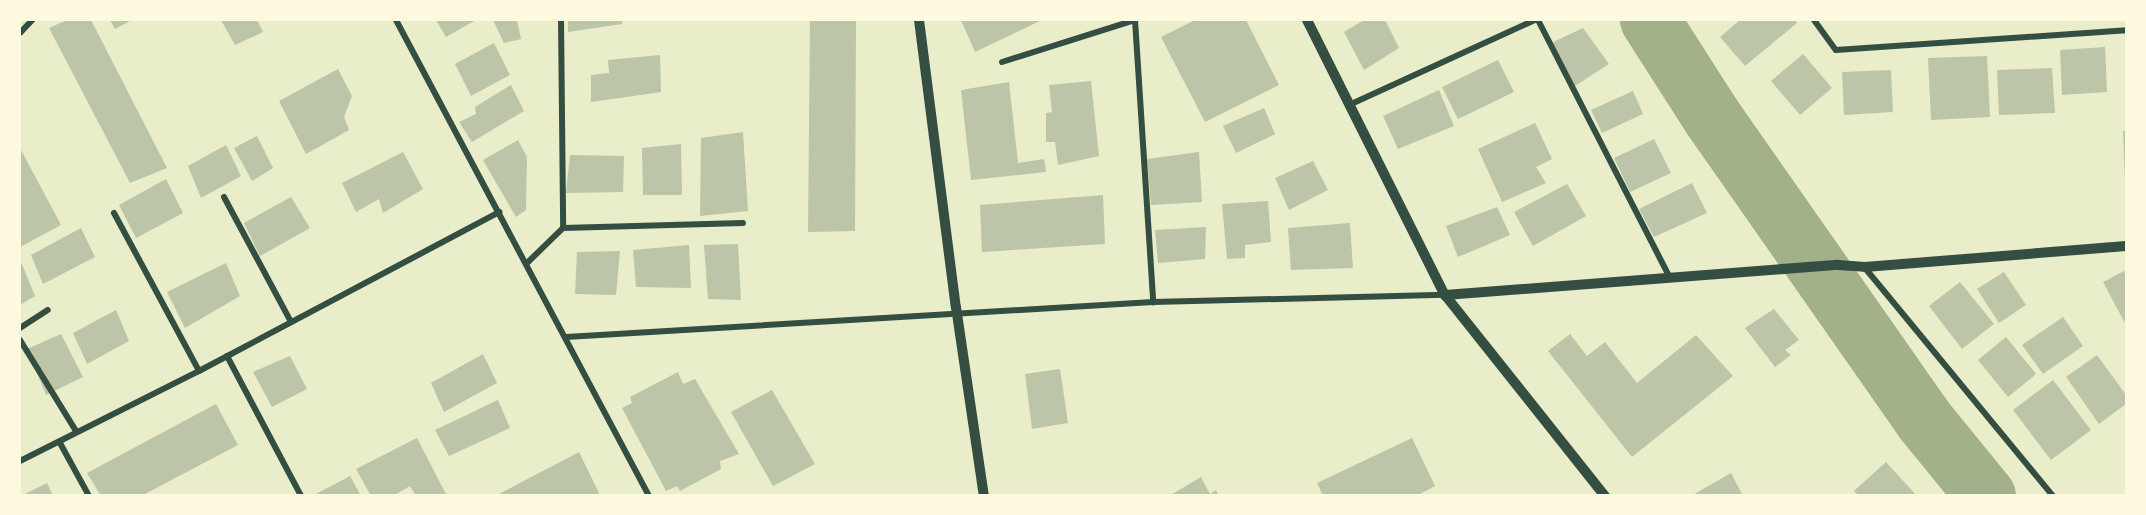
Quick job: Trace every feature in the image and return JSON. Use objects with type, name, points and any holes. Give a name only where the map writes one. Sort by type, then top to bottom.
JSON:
[{"type":"street","points":[[20,33],[32,20]]},
{"type":"street","points":[[396,20],[649,495]]},
{"type":"street","points":[[561,20],[563,228]]},
{"type":"street","points":[[919,20],[956,307],[984,495]]},
{"type":"street","points":[[1002,62],[1135,20],[1153,302]]},
{"type":"street","points":[[1307,20],[1445,295],[1605,495]]},
{"type":"street","points":[[1349,105],[1536,20],[1669,276]]},
{"type":"street","points":[[1814,20],[1836,50],[2127,30]]},
{"type":"street","points":[[224,197],[291,322]]},
{"type":"street","points":[[20,461],[60,443],[76,431],[199,371],[499,212]]},
{"type":"street","points":[[114,213],[199,371]]},
{"type":"street","points":[[527,263],[563,228],[743,223]]},
{"type":"street","points":[[566,338],[1153,302],[1445,295],[1669,276],[1758,273],[1838,265],[1865,267],[2127,246]]},
{"type":"street","points":[[1865,267],[2053,495]]},
{"type":"street","points":[[20,328],[48,310]]},
{"type":"street","points":[[20,340],[76,431]]},
{"type":"street","points":[[227,356],[301,495]]},
{"type":"street","points":[[60,443],[89,495]]},
{"type":"building","points":[[67,20],[91,20],[167,168],[130,183],[49,28]]},
{"type":"building","points":[[110,20],[132,20],[115,29]]},
{"type":"building","points":[[221,20],[257,20],[263,32],[235,45]]},
{"type":"building","points":[[436,20],[476,20],[446,37]]},
{"type":"building","points":[[493,20],[517,20],[521,39],[504,43]]},
{"type":"building","points":[[568,20],[622,20],[622,24],[568,32]]},
{"type":"building","points":[[810,20],[856,20],[855,231],[808,232]]},
{"type":"building","points":[[961,20],[1042,20],[975,52]]},
{"type":"building","points":[[1195,20],[1246,20],[1279,85],[1205,122],[1161,37]]},
{"type":"building","points":[[1364,20],[1385,20],[1399,48],[1364,70],[1344,32]]},
{"type":"building","points":[[1740,20],[1795,20],[1797,23],[1745,66],[1720,37]]},
{"type":"building","points":[[1583,28],[1609,64],[1575,86],[1551,43]]},
{"type":"building","points":[[494,43],[510,75],[471,96],[455,64]]},
{"type":"building","points":[[2105,47],[2107,92],[2062,95],[2060,50]]},
{"type":"building","points":[[1803,54],[1832,88],[1800,115],[1771,81]]},
{"type":"building","points":[[660,55],[661,92],[591,102],[591,75],[609,73],[608,60]]},
{"type":"building","points":[[1987,56],[1990,117],[1931,120],[1928,58]]},
{"type":"building","points":[[1498,60],[1514,92],[1458,119],[1442,87]]},
{"type":"building","points":[[2052,68],[2055,113],[1999,115],[1997,70]]},
{"type":"building","points":[[338,69],[352,96],[344,117],[349,130],[306,154],[279,101]]},
{"type":"building","points":[[1891,70],[1893,112],[1844,115],[1842,72]]},
{"type":"building","points":[[1091,81],[1099,156],[1058,165],[1055,142],[1046,142],[1046,113],[1052,112],[1049,85]]},
{"type":"building","points":[[1009,82],[1018,163],[1044,159],[1046,172],[971,180],[961,90]]},
{"type":"building","points":[[511,85],[524,111],[472,142],[459,122],[476,114],[475,107]]},
{"type":"building","points":[[1439,90],[1454,126],[1398,149],[1383,116]]},
{"type":"building","points":[[1633,91],[1643,114],[1602,133],[1591,110]]},
{"type":"building","points":[[1264,108],[1275,134],[1236,153],[1223,126]]},
{"type":"building","points":[[1535,123],[1552,159],[1536,167],[1546,183],[1502,202],[1478,149]]},
{"type":"building","points":[[2123,131],[2126,131],[2126,183],[2125,183]]},
{"type":"building","points":[[743,132],[748,211],[700,216],[701,138]]},
{"type":"building","points":[[257,136],[273,168],[252,181],[234,148]]},
{"type":"building","points":[[1654,139],[1671,173],[1630,192],[1614,158]]},
{"type":"building","points":[[518,140],[527,157],[526,210],[516,217],[483,160]]},
{"type":"building","points":[[681,144],[682,195],[643,195],[642,148]]},
{"type":"building","points":[[226,145],[241,176],[201,198],[188,166]]},
{"type":"building","points":[[20,148],[61,225],[20,247]]},
{"type":"building","points":[[403,152],[423,189],[383,213],[379,199],[356,212],[342,183]]},
{"type":"building","points":[[1199,152],[1202,202],[1151,205],[1147,159]]},
{"type":"building","points":[[570,155],[624,156],[623,192],[566,193]]},
{"type":"building","points":[[1313,161],[1328,190],[1289,210],[1275,178]]},
{"type":"building","points":[[166,179],[183,213],[136,238],[119,205]]},
{"type":"building","points":[[1692,183],[1707,213],[1654,237],[1639,209]]},
{"type":"building","points":[[1567,184],[1586,216],[1533,246],[1514,212]]},
{"type":"building","points":[[1103,195],[1105,244],[982,252],[980,205]]},
{"type":"building","points":[[291,197],[310,228],[260,256],[244,223]]},
{"type":"building","points":[[1268,201],[1271,242],[1245,245],[1245,258],[1227,259],[1222,204]]},
{"type":"building","points":[[1497,207],[1510,235],[1458,257],[1446,226]]},
{"type":"building","points":[[1350,223],[1353,268],[1291,270],[1288,228]]},
{"type":"building","points":[[1206,227],[1205,259],[1158,263],[1155,230]]},
{"type":"building","points":[[81,228],[95,257],[43,284],[31,255]]},
{"type":"building","points":[[738,244],[741,300],[708,299],[704,245]]},
{"type":"building","points":[[689,245],[691,288],[636,287],[633,250]]},
{"type":"building","points":[[620,251],[616,295],[575,294],[577,252]]},
{"type":"building","points":[[226,263],[240,296],[185,328],[167,292]]},
{"type":"building","points":[[22,264],[35,296],[20,305],[20,265]]},
{"type":"building","points":[[2124,271],[2126,275],[2126,325],[2103,282]]},
{"type":"building","points":[[2004,272],[2026,305],[1999,323],[1977,289]]},
{"type":"building","points":[[1960,282],[1994,324],[1962,349],[1929,306]]},
{"type":"building","points":[[1774,309],[1799,340],[1785,350],[1791,355],[1775,367],[1745,328]]},
{"type":"building","points":[[116,310],[129,341],[87,364],[73,333]]},
{"type":"building","points":[[2063,317],[2083,346],[2043,374],[2022,345]]},
{"type":"building","points":[[61,334],[83,377],[46,395],[27,349]]},
{"type":"building","points":[[1570,334],[1587,356],[1605,342],[1637,383],[1696,335],[1733,376],[1632,457],[1548,351]]},
{"type":"building","points":[[2006,337],[2036,374],[2008,397],[1978,360]]},
{"type":"building","points":[[483,354],[497,383],[444,412],[431,383]]},
{"type":"building","points":[[2097,355],[2126,395],[2126,404],[2099,424],[2066,377]]},
{"type":"building","points":[[290,356],[307,389],[272,407],[253,372]]},
{"type":"building","points":[[1060,369],[1068,423],[1032,429],[1025,374]]},
{"type":"building","points":[[678,372],[683,384],[695,379],[739,454],[720,461],[721,469],[680,491],[677,486],[666,491],[622,408],[632,403],[630,397]]},
{"type":"building","points":[[2053,380],[2091,430],[2051,460],[2013,410]]},
{"type":"building","points":[[772,390],[815,464],[773,486],[731,412]]},
{"type":"building","points":[[498,400],[510,428],[449,456],[435,430]]},
{"type":"building","points":[[216,404],[238,445],[141,496],[101,496],[87,473]]},
{"type":"building","points":[[417,438],[447,496],[416,496],[410,486],[393,496],[371,496],[356,469]]},
{"type":"building","points":[[1412,438],[1435,486],[1416,496],[1323,496],[1317,483]]},
{"type":"building","points":[[579,452],[599,493],[595,496],[495,496]]},
{"type":"building","points":[[1886,462],[1917,496],[1858,496],[1854,491]]},
{"type":"building","points":[[1731,473],[1743,496],[1691,496]]},
{"type":"building","points":[[350,476],[361,496],[312,496]]},
{"type":"building","points":[[1201,477],[1210,494],[1216,490],[1219,496],[1169,496]]},
{"type":"building","points":[[47,483],[53,496],[21,496]]},
{"type":"waterway","points":[[1650,20],[1712,117],[1924,420],[1986,496]]}]
